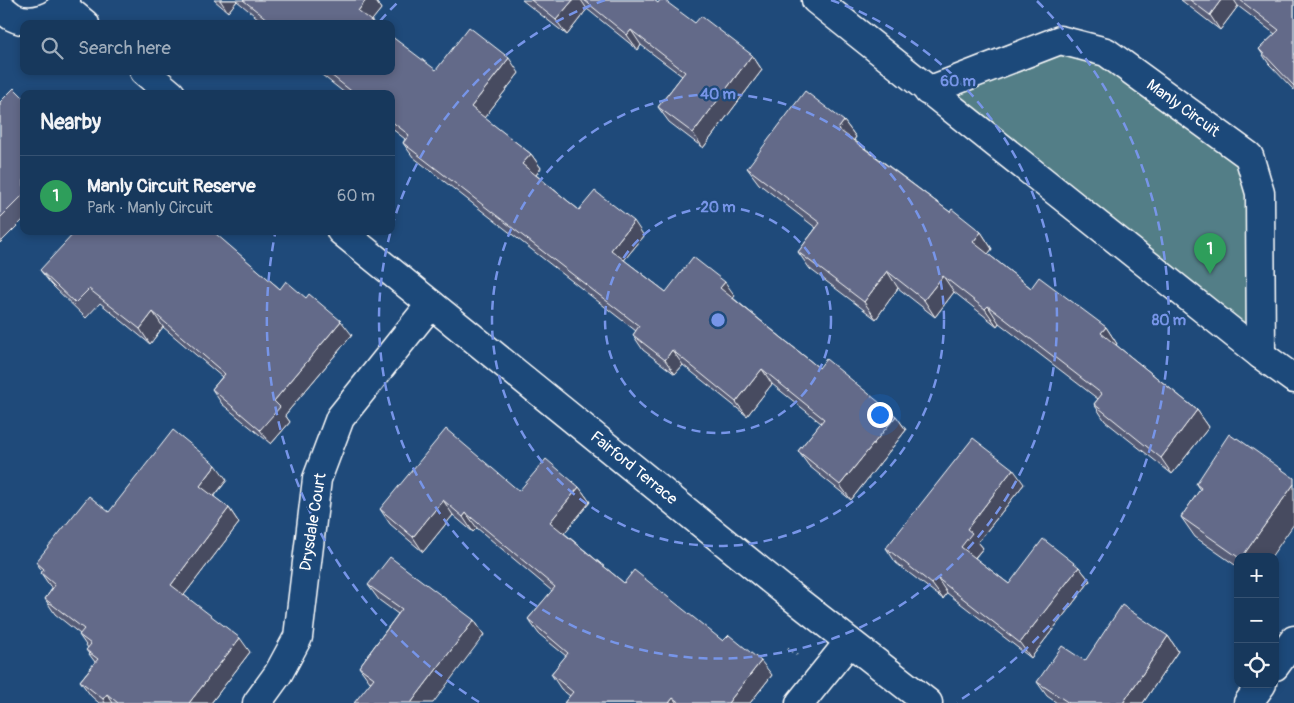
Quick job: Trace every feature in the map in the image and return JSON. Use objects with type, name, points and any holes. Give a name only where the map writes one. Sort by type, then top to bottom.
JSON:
[{"type":"street","points":[[816,0],[1261,356],[1294,379]]},
{"type":"street","points":[[34,20],[46,18],[65,3],[81,20]]},
{"type":"street","points":[[0,7],[14,17],[24,20]]},
{"type":"street","name":"Manly Circuit","points":[[928,91],[1060,40],[1106,52],[1249,156],[1260,193],[1261,356]]},
{"type":"street","points":[[149,75],[167,90]]},
{"type":"street","name":"Fairford Terrace","points":[[346,235],[849,642],[928,703]]},
{"type":"street","name":"Drysdale Court","points":[[257,703],[278,674],[298,637],[317,478],[340,418],[431,304]]},
{"type":"street","points":[[1279,661],[1294,640]]},
{"type":"street","points":[[800,703],[849,642]]},
{"type":"street","points":[[1248,703],[1259,688]]},
{"type":"green space","points":[[1060,40],[1106,52],[1249,156],[1261,355],[928,91]]},
{"type":"building","points":[[243,0],[366,0],[358,11],[370,20],[268,20]]},
{"type":"building","points":[[531,0],[573,0],[556,20]]},
{"type":"building","points":[[584,0],[654,0],[658,3],[660,0],[664,0],[695,23],[701,16],[752,55],[693,133],[658,107],[685,72],[631,30],[627,35]]},
{"type":"building","points":[[1190,0],[1221,0],[1210,15]]},
{"type":"building","points":[[1240,0],[1294,0],[1294,86],[1259,49],[1279,30]]},
{"type":"building","points":[[469,27],[509,58],[471,107],[531,154],[522,164],[579,210],[595,191],[634,221],[611,250],[666,292],[693,257],[725,282],[720,288],[819,368],[826,359],[896,416],[840,485],[798,451],[824,419],[762,369],[736,402],[672,350],[665,360],[633,335],[639,326],[403,143],[409,135],[395,124],[395,90],[350,90],[331,75],[395,75],[395,39],[436,70]]},
{"type":"building","points":[[14,88],[20,94],[20,198],[0,218],[0,102]]},
{"type":"building","points":[[805,91],[844,121],[838,129],[950,212],[952,209],[981,232],[973,242],[1031,288],[1039,277],[1106,327],[1101,333],[1197,410],[1161,458],[1094,404],[1102,394],[988,306],[985,309],[943,276],[924,300],[887,271],[864,302],[798,252],[820,223],[747,168]]},
{"type":"building","points":[[72,235],[217,235],[280,289],[286,281],[306,298],[309,294],[341,321],[274,401],[280,407],[260,430],[212,389],[225,374],[153,312],[140,329],[89,289],[75,303],[40,270]]},
{"type":"building","points":[[446,429],[519,491],[546,459],[579,487],[550,522],[624,583],[634,570],[723,641],[729,635],[761,661],[728,703],[680,703],[673,698],[669,703],[564,703],[573,692],[551,674],[568,653],[528,619],[555,587],[466,513],[463,517],[443,500],[413,537],[380,509]]},
{"type":"building","points":[[173,430],[216,465],[200,486],[229,508],[171,585],[240,638],[189,703],[118,703],[107,694],[103,699],[80,681],[98,659],[86,650],[91,644],[79,635],[84,629],[45,599],[55,585],[41,573],[44,569],[36,562],[89,496],[109,512]]},
{"type":"building","points":[[1229,434],[1294,478],[1294,484],[1245,553],[1234,554],[1181,517],[1201,488],[1196,484]]},
{"type":"building","points":[[973,438],[1013,469],[967,529],[972,533],[961,547],[1009,584],[1043,539],[1079,567],[1020,643],[937,578],[932,584],[886,548]]},
{"type":"building","points":[[390,557],[474,620],[411,703],[354,703],[374,678],[359,667],[402,609],[368,585]]},
{"type":"building","points":[[1122,605],[1168,636],[1123,703],[1069,703],[1037,682],[1062,646],[1085,661]]},
{"type":"place","name":"Manly Circuit Reserve","points":[[1210,274]]}]
